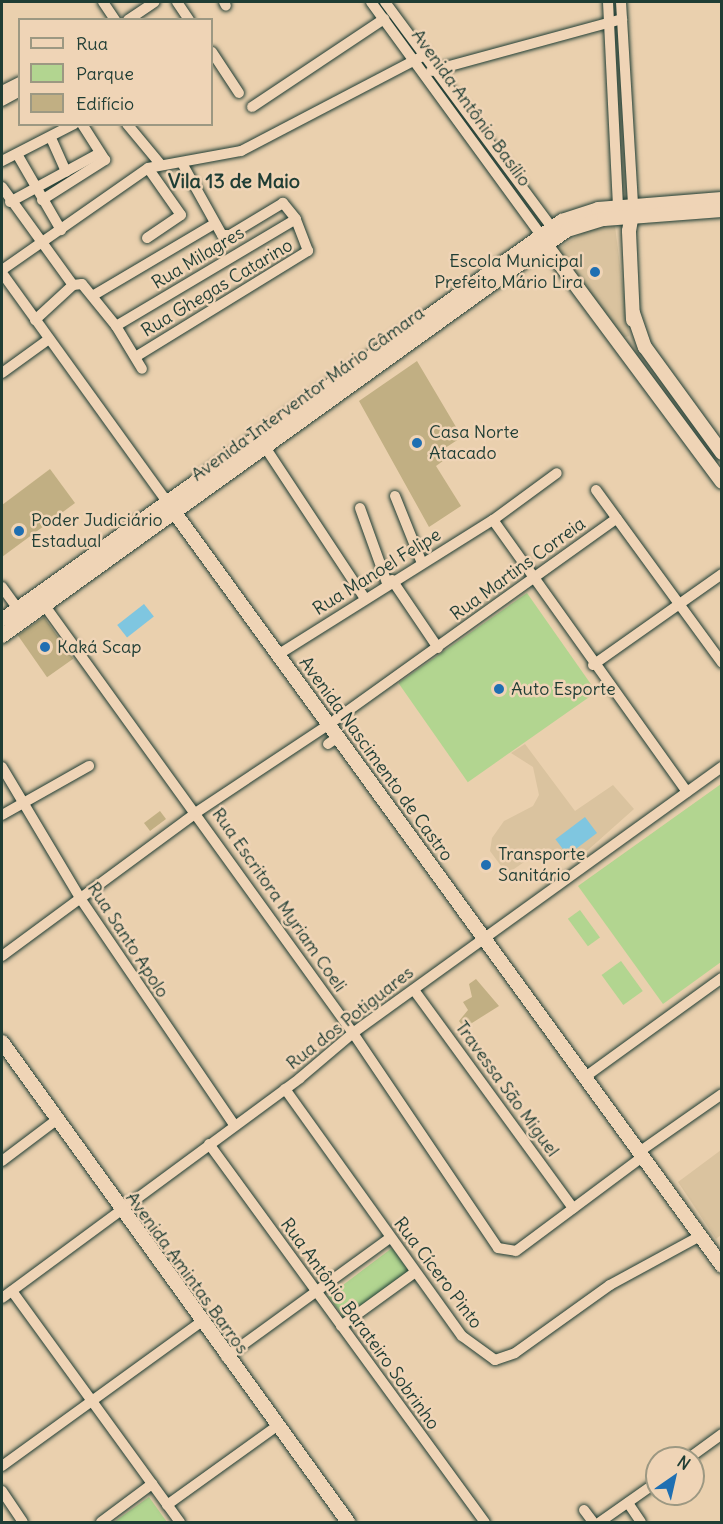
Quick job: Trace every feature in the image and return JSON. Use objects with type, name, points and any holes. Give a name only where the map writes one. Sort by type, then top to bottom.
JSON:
[{"type":"main road","name":"Avenida Interventor Mário Câmara","points":[[2,636],[45,606],[170,507],[403,335],[546,236],[626,212],[722,199]]},
{"type":"main road","name":"Avenida Interventor Mário Câmara","points":[[626,212],[722,210]]},
{"type":"main road","points":[[626,212],[633,313],[631,360]]},
{"type":"main road","name":"Avenida Antônio Basílio","points":[[546,236],[631,360],[722,482]]},
{"type":"main road","points":[[633,313],[645,347],[722,453]]},
{"type":"main road","name":"Avenida Interventor Mário Câmara","points":[[2,620],[170,507],[265,447],[403,335]]},
{"type":"main road","name":"Avenida Nascimento de Castro","points":[[170,507],[279,654],[328,725],[333,740],[483,938],[722,1266]]},
{"type":"main road","name":"Avenida Amintas Barros","points":[[2,1042],[118,1209],[348,1522]]},
{"type":"street","points":[[103,2],[114,18]]},
{"type":"street","points":[[131,18],[155,2]]},
{"type":"street","points":[[177,2],[188,18]]},
{"type":"street","name":"Avenida Antônio Basílio","points":[[371,2],[546,236]]},
{"type":"street","name":"Avenida Antônio Basílio","points":[[385,2],[436,70],[546,236]]},
{"type":"street","points":[[623,2],[622,19],[625,64],[626,212],[608,3],[623,2]]},
{"type":"street","points":[[252,107],[384,19]]},
{"type":"street","points":[[423,73],[622,19]]},
{"type":"street","points":[[213,54],[239,93]]},
{"type":"street","points":[[2,271],[148,168],[182,163],[255,145],[412,58],[424,55]]},
{"type":"street","points":[[612,66],[625,64]]},
{"type":"street","points":[[2,91],[18,83]]},
{"type":"street","points":[[2,101],[18,93]]},
{"type":"street","points":[[2,160],[51,138],[71,126]]},
{"type":"street","points":[[42,200],[105,160],[83,126]]},
{"type":"street","points":[[129,126],[161,165]]},
{"type":"street","points":[[51,138],[66,172]]},
{"type":"street","points":[[10,202],[100,153]]},
{"type":"street","points":[[16,154],[61,230]]},
{"type":"street","points":[[182,163],[222,235],[237,231],[283,203],[296,219]]},
{"type":"street","points":[[147,238],[181,215],[148,168]]},
{"type":"street","points":[[2,187],[10,202],[73,285],[91,292],[136,356],[142,369]]},
{"type":"street","name":"Rua Ghegas Catarino","points":[[136,356],[306,254],[308,244],[296,219]]},
{"type":"street","name":"Rua Milagres","points":[[116,326],[296,219]]},
{"type":"street","points":[[91,292],[214,224]]},
{"type":"street","name":"Avenida Nascimento de Castro","points":[[2,271],[170,507]]},
{"type":"street","points":[[35,320],[73,285]]},
{"type":"street","points":[[2,373],[49,339]]},
{"type":"street","points":[[265,447],[364,597]]},
{"type":"street","name":"Rua Manoel Felipe","points":[[279,654],[364,597],[494,520],[557,473]]},
{"type":"street","points":[[596,490],[722,663]]},
{"type":"street","points":[[395,495],[422,562]]},
{"type":"street","points":[[360,508],[390,582],[438,648]]},
{"type":"street","name":"Rua Martins Correia","points":[[2,956],[197,812],[438,648],[531,577],[617,518]]},
{"type":"street","points":[[494,520],[593,665],[687,792]]},
{"type":"street","points":[[593,665],[722,574]]},
{"type":"street","points":[[2,587],[17,608]]},
{"type":"street","name":"Rua Escritora Myriam Coeli","points":[[45,606],[197,812],[353,1033],[498,1248],[516,1251],[573,1208]]},
{"type":"street","points":[[2,815],[88,766]]},
{"type":"street","name":"Rua Santo Apolo","points":[[2,767],[80,898],[234,1125]]},
{"type":"street","name":"Rua dos Potiguares","points":[[2,1298],[118,1209],[285,1089],[353,1033],[722,767]]},
{"type":"street","points":[[585,1077],[722,978]]},
{"type":"street","name":"Travessa São Miguel","points":[[414,990],[573,1208]]},
{"type":"street","name":"Rua Cícero Pinto","points":[[285,1089],[414,1273],[462,1336],[487,1357],[500,1360],[610,1285],[700,1236]]},
{"type":"street","points":[[573,1208],[640,1154],[722,1094]]},
{"type":"street","points":[[2,1161],[56,1121]]},
{"type":"street","name":"Rua Antônio Barateiro Sobrinho","points":[[209,1144],[485,1522]]},
{"type":"street","points":[[226,1357],[390,1238]]},
{"type":"street","points":[[341,1326],[414,1273]]},
{"type":"street","points":[[12,1291],[180,1522]]},
{"type":"street","points":[[2,1466],[201,1322]]},
{"type":"street","points":[[167,1505],[277,1426]]},
{"type":"street","points":[[705,1448],[720,1439]]},
{"type":"street","points":[[101,1522],[152,1484]]},
{"type":"street","points":[[2,1491],[23,1522]]},
{"type":"street","points":[[600,1522],[645,1491]]},
{"type":"street","points":[[628,1503],[641,1522]]},
{"type":"street","points":[[584,1510],[593,1522]]},
{"type":"shaded area","name":"Escola Municipal Prefeito Mário Lira","points":[[615,226],[629,336],[618,339],[556,250],[590,228]]},
{"type":"shaded area","points":[[525,744],[575,811],[613,785],[634,809],[588,850],[556,862],[544,848],[507,874],[490,851],[492,838],[504,821],[533,806],[539,795],[533,767],[511,753]]},
{"type":"shaded area","points":[[721,1150],[721,1235],[716,1239],[678,1182]]},
{"type":"green space","name":"Auto Esporte","points":[[527,593],[596,692],[468,782],[398,683]]},
{"type":"green space","points":[[721,784],[721,962],[663,1004],[578,886]]},
{"type":"green space","points":[[580,910],[600,938],[588,946],[568,919]]},
{"type":"green space","points":[[621,961],[643,991],[623,1005],[602,975]]},
{"type":"green space","points":[[392,1248],[411,1273],[347,1321],[328,1296]]},
{"type":"green space","points":[[149,1497],[167,1522],[114,1522]]},
{"type":"water","points":[[144,604],[154,617],[127,638],[117,625]]},
{"type":"water","points":[[585,817],[597,833],[567,855],[555,839]]},
{"type":"building","name":"Casa Norte Atacado","points":[[417,361],[462,437],[442,450],[447,458],[436,466],[461,506],[429,527],[359,401]]},
{"type":"building","name":"Poder Judiciário Estadual","points":[[50,469],[75,503],[2,557],[2,505]]},
{"type":"building","name":"Kaká Scap","points":[[44,617],[73,659],[47,677],[18,635]]},
{"type":"building","points":[[160,811],[166,819],[150,831],[144,823]]},
{"type":"building","points":[[476,979],[499,1006],[464,1028],[459,1021],[468,1010],[463,1002],[472,997],[469,984]]},
{"type":"place","name":"Escola Municipal Prefeito Mário Lira","points":[[595,272]]},
{"type":"place","name":"Casa Norte Atacado","points":[[417,443]]},
{"type":"place","name":"Poder Judiciário Estadual","points":[[19,531]]},
{"type":"place","name":"Kaká Scap","points":[[45,647]]},
{"type":"place","name":"Auto Esporte","points":[[499,689]]},
{"type":"place","name":"Transporte Sanitário","points":[[486,865]]},
{"type":"district","name":"Vila 13 de Maio","points":[[234,180]]}]
